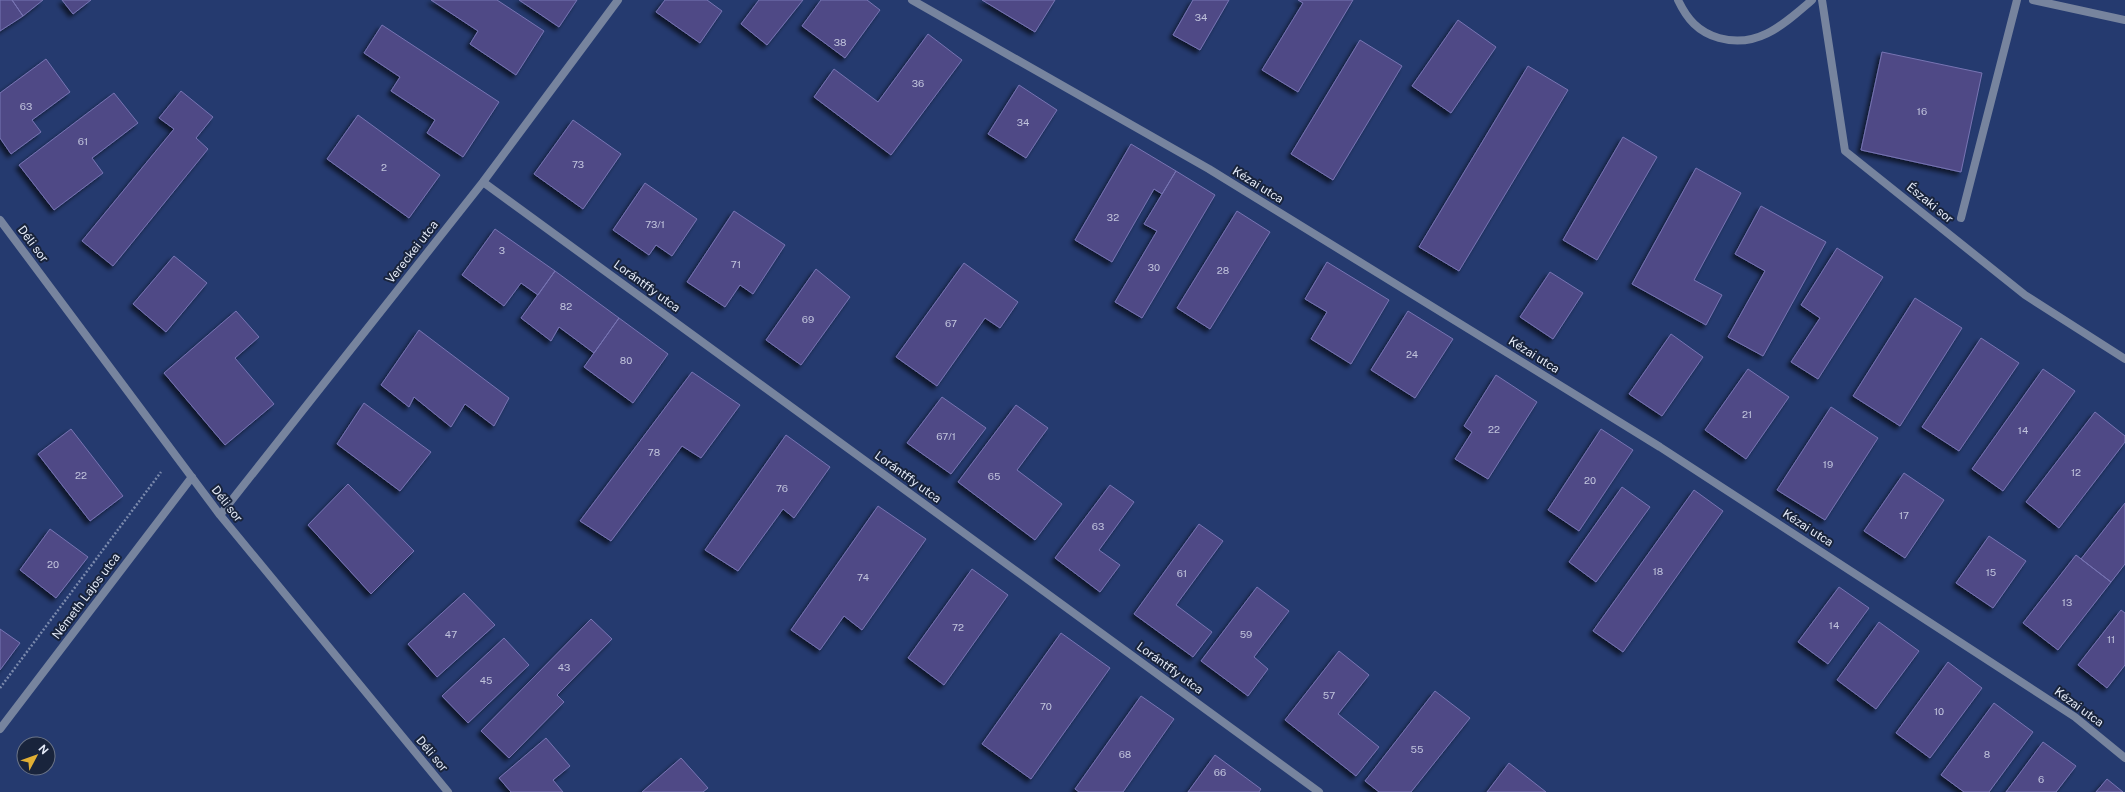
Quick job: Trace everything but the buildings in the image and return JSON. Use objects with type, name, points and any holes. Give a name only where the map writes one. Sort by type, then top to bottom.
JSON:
[{"type":"street","name":"Vereckei utca","points":[[220,515],[483,182],[618,0]]},
{"type":"street","name":"Kézai utca","points":[[912,0],[1209,169],[1654,443],[2075,717],[2125,758]]},
{"type":"street","points":[[1678,0],[1691,22],[1706,34],[1728,41],[1747,42],[1767,34],[1792,18],[1812,0]]},
{"type":"street","name":"Északi sor","points":[[1822,0],[1845,151],[2025,295],[2125,359]]},
{"type":"street","points":[[1961,218],[2017,0]]},
{"type":"street","points":[[2033,0],[2125,20]]},
{"type":"street","name":"Lorántffy utca","points":[[483,182],[1319,792]]},
{"type":"street","name":"Déli sor","points":[[0,220],[220,515],[448,792]]},
{"type":"street","name":"Németh Lajos utca","points":[[0,730],[192,477]]},
{"type":"path","points":[[0,688],[175,454]]}]
